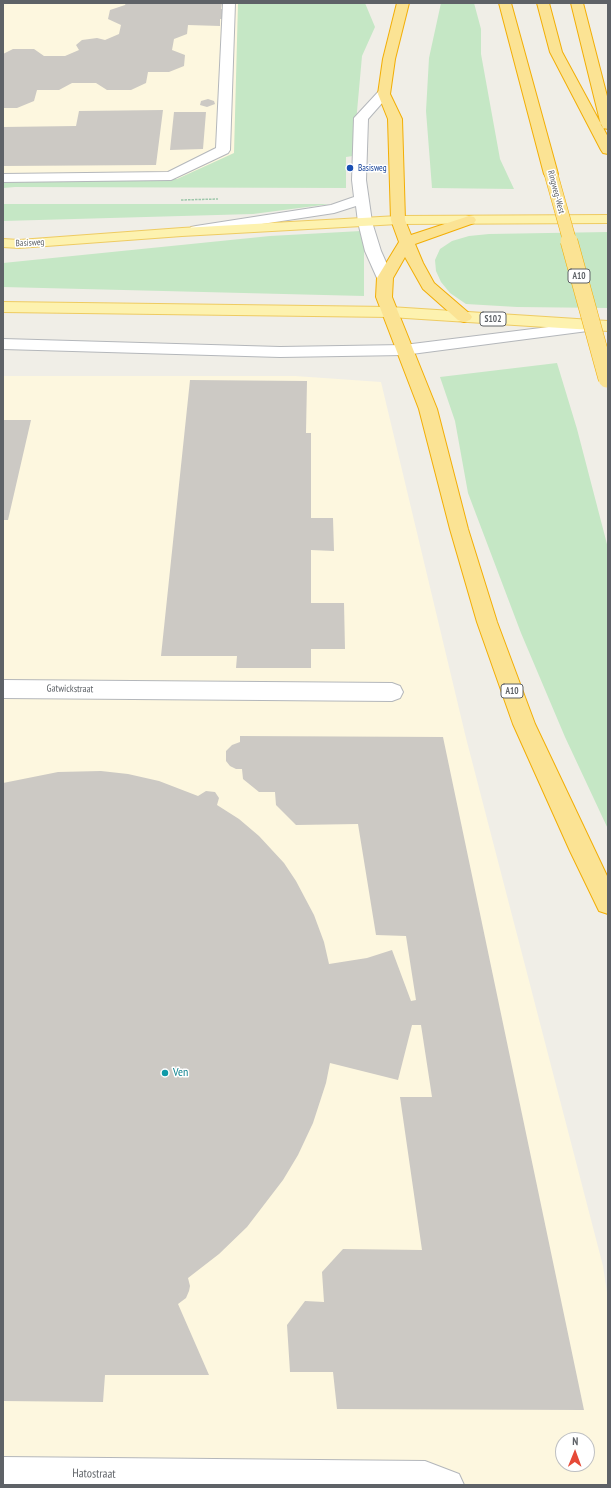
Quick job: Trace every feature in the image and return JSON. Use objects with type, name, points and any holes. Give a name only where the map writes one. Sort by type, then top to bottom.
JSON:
[{"type":"highway","points":[[403,3],[389,59],[384,94],[395,120],[398,220],[415,263],[428,286],[464,317]]},
{"type":"highway","name":"Ringweg-West","points":[[505,3],[608,380]]},
{"type":"highway","points":[[544,3],[556,52],[608,150]]},
{"type":"highway","points":[[577,3],[608,125]]},
{"type":"highway","points":[[390,312],[384,297],[385,278],[407,242],[470,220]]},
{"type":"highway","name":"A10","points":[[390,312],[428,409],[459,530],[485,615],[521,716],[582,851],[608,903]]},
{"type":"main road","name":"Basisweg","points":[[3,243],[19,244],[182,232],[398,220],[608,219]]},
{"type":"main road","points":[[3,247],[19,244]]},
{"type":"main road","name":"S102","points":[[3,307],[390,312],[602,326]]},
{"type":"street","points":[[3,178],[171,176],[223,150],[229,3]]},
{"type":"street","points":[[384,94],[361,118],[360,180],[361,199],[365,222],[373,251],[385,278]]},
{"type":"street","points":[[182,232],[320,212],[350,204],[361,199]]},
{"type":"street","points":[[3,344],[287,352],[352,352],[404,350],[602,326]]},
{"type":"street","name":"Gatwickstraat","points":[[3,689],[392,692]]},
{"type":"street","name":"Hatostraat","points":[[3,1473],[425,1477],[448,1485]]},
{"type":"shaded area","points":[[3,3],[244,3],[239,155],[180,182],[3,183]]},
{"type":"shaded area","points":[[3,376],[295,376],[381,382],[466,738],[603,1266],[608,1299],[608,1485],[3,1485]]},
{"type":"green space","points":[[238,3],[365,3],[375,27],[362,56],[353,156],[346,157],[346,188],[3,188],[3,180],[177,179],[234,153]]},
{"type":"green space","points":[[441,3],[474,3],[481,29],[481,54],[500,159],[514,189],[432,188],[426,111],[429,58]]},
{"type":"green space","points":[[3,204],[330,204],[253,214],[3,221]]},
{"type":"green space","points":[[361,231],[364,247],[364,296],[3,287],[3,263],[270,236]]},
{"type":"green space","points":[[608,232],[608,308],[517,307],[466,304],[450,293],[441,282],[436,271],[435,260],[440,249],[452,241],[469,236],[489,234]]},
{"type":"green space","points":[[557,363],[577,429],[608,548],[608,829],[565,737],[521,633],[468,493],[455,421],[440,377]]},
{"type":"building","points":[[126,3],[222,3],[222,19],[220,19],[220,26],[188,25],[187,34],[174,39],[172,50],[185,55],[184,66],[169,72],[148,72],[146,83],[131,90],[107,90],[96,83],[72,83],[59,90],[37,90],[34,101],[17,108],[3,108],[3,54],[13,49],[34,49],[44,56],[65,56],[79,50],[76,45],[82,40],[97,38],[105,40],[119,34],[121,25],[108,19],[110,10],[125,5]]},
{"type":"building","points":[[208,99],[214,101],[215,104],[207,107],[200,105],[201,101]]},
{"type":"building","points":[[163,110],[156,165],[3,166],[3,127],[76,126],[79,111]]},
{"type":"building","points":[[174,112],[206,112],[203,149],[170,150]]},
{"type":"building","points":[[190,380],[307,381],[306,433],[311,433],[311,518],[333,518],[334,551],[311,550],[311,603],[344,603],[345,649],[311,649],[311,668],[236,668],[237,656],[161,656]]},
{"type":"building","points":[[3,420],[31,420],[8,520],[3,520]]},
{"type":"building","name":"Ven","points":[[240,736],[443,737],[584,1410],[337,1409],[333,1372],[290,1372],[287,1325],[305,1301],[324,1302],[322,1272],[343,1249],[422,1250],[400,1097],[432,1097],[421,1025],[412,1025],[398,1080],[330,1063],[326,1083],[313,1123],[298,1155],[283,1180],[247,1227],[219,1254],[188,1278],[190,1286],[189,1291],[186,1298],[178,1304],[209,1375],[105,1375],[103,1402],[3,1401],[3,783],[58,772],[101,771],[128,774],[159,781],[198,796],[206,791],[215,792],[219,798],[217,805],[239,819],[259,836],[284,863],[296,881],[314,915],[324,942],[329,964],[367,958],[392,950],[411,1001],[416,1000],[406,936],[376,935],[358,824],[296,825],[276,805],[275,792],[259,792],[243,779],[242,769],[236,769],[230,766],[226,761],[226,751],[232,745],[240,742]]},
{"type":"place","name":"Basisweg","points":[[350,168]]},
{"type":"place","name":"Ven","points":[[165,1073]]}]
